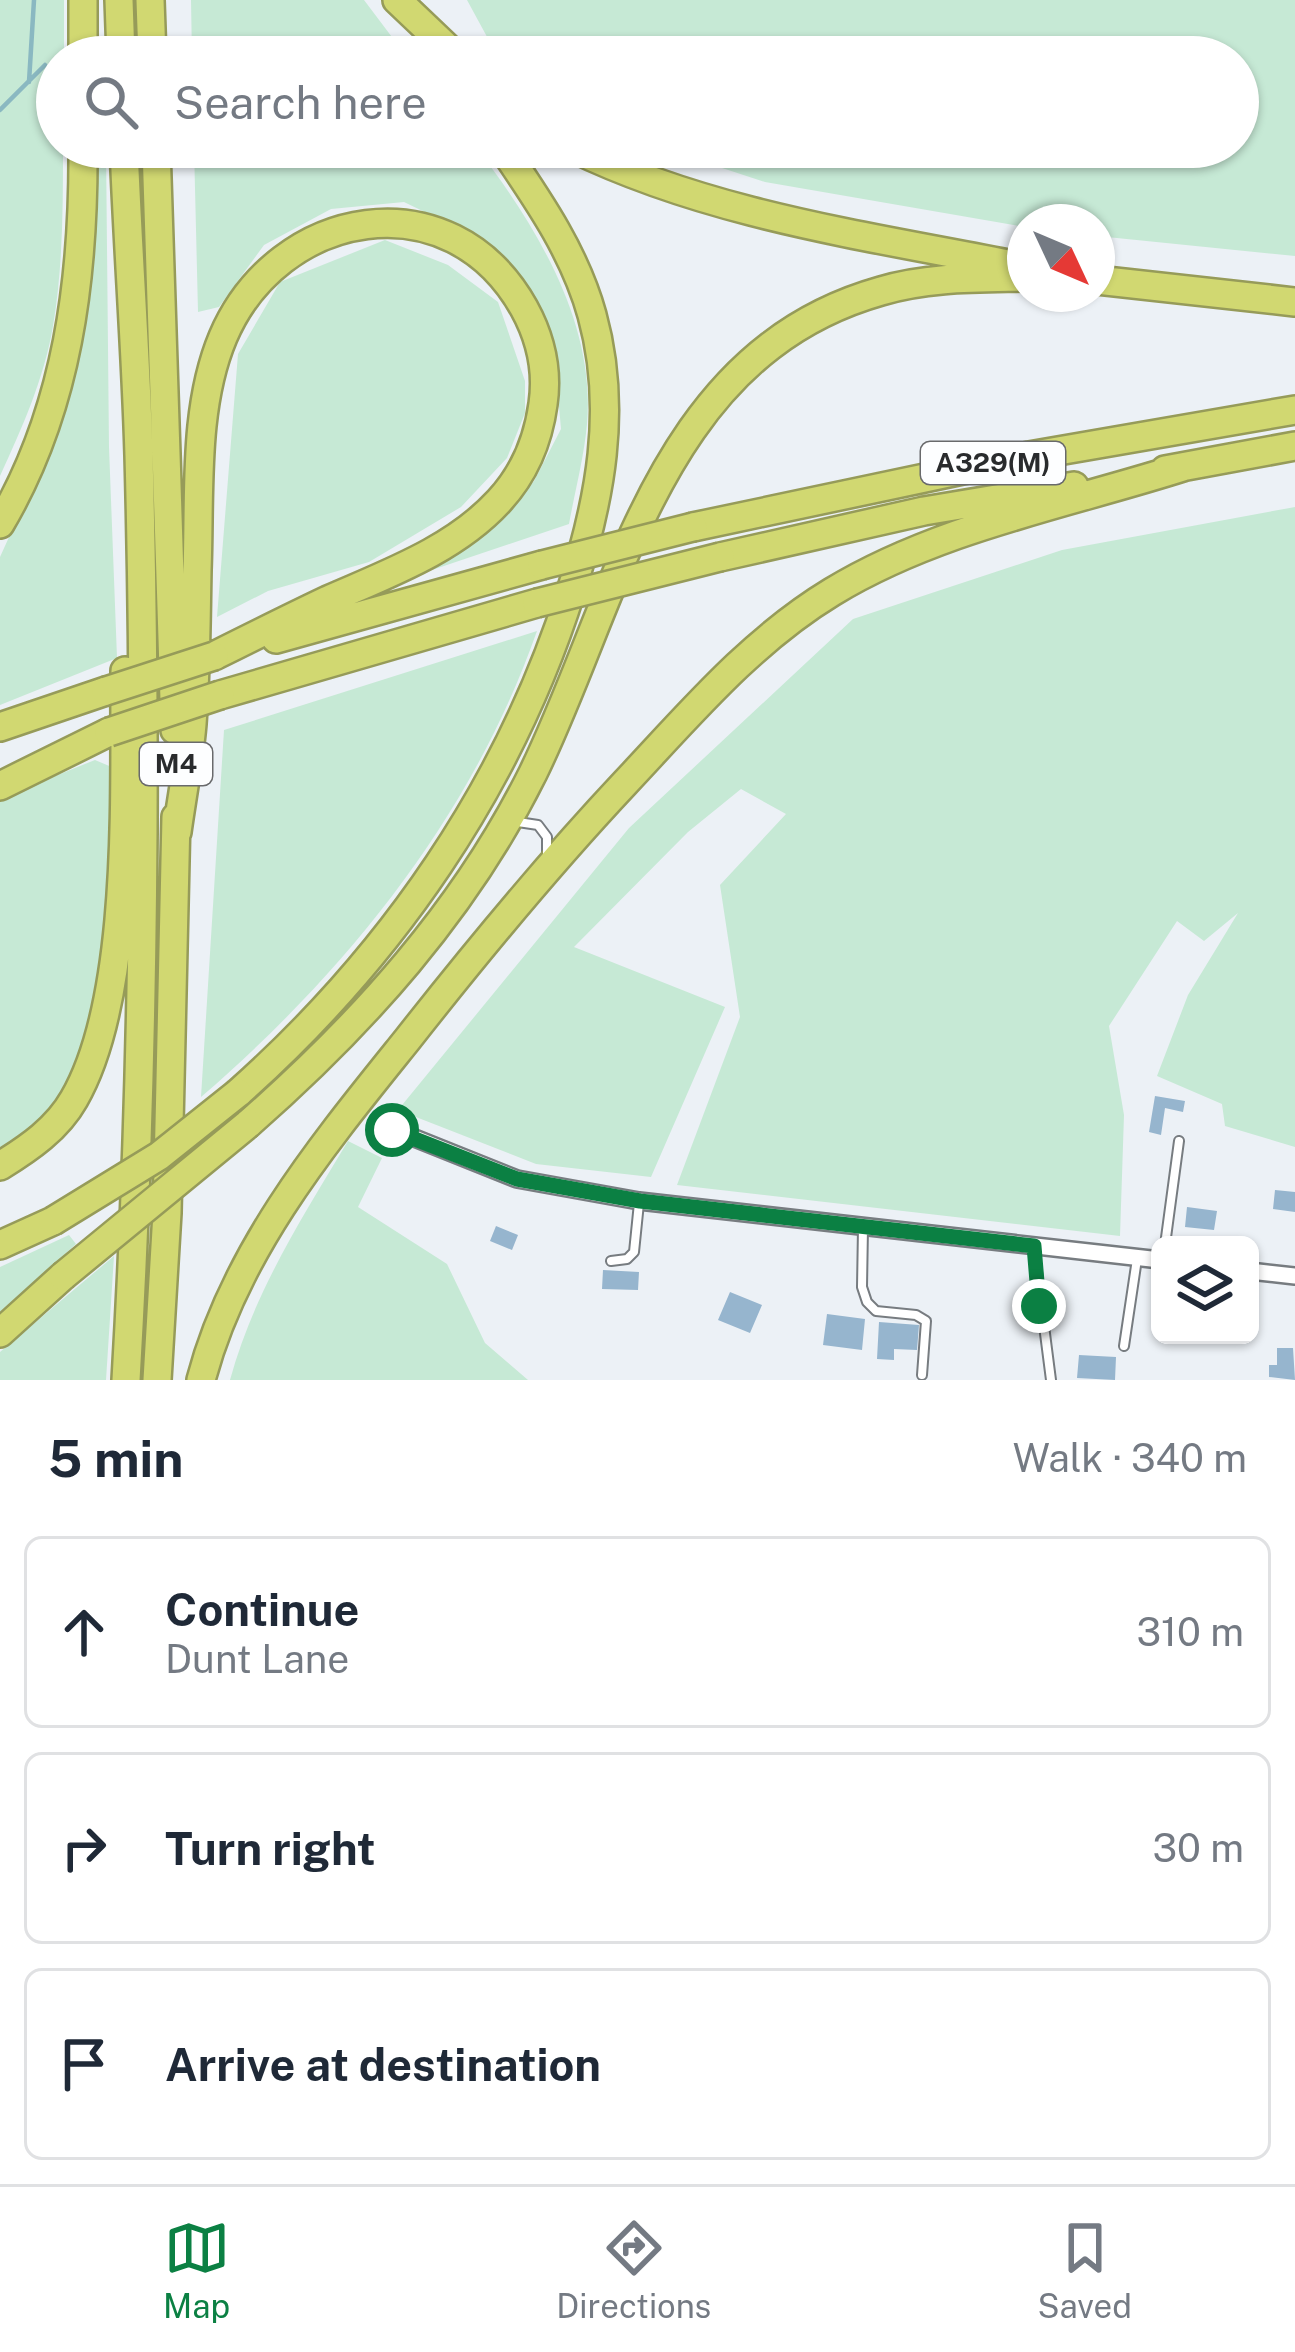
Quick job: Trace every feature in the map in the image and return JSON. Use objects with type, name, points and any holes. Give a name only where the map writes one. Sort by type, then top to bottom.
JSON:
[{"type":"highway","points":[[83,0],[83,36]]},
{"type":"highway","points":[[119,0],[120,36]]},
{"type":"highway","points":[[150,0],[151,36]]},
{"type":"highway","points":[[396,0],[421,36]]},
{"type":"highway","points":[[396,0],[435,36]]},
{"type":"highway","points":[[0,524],[26,475],[65,360],[79,272],[82,168]]},
{"type":"highway","name":"M4","points":[[125,168],[139,449],[143,934],[126,1380]]},
{"type":"highway","name":"M4","points":[[157,168],[177,832],[167,1213],[157,1380]]},
{"type":"highway","points":[[0,1245],[53,1221],[159,1156],[238,1093],[339,994],[441,863],[527,710],[589,536],[602,476],[605,427],[592,314],[556,229],[516,168]]},
{"type":"highway","points":[[618,168],[710,198],[898,244],[1007,264]]},
{"type":"highway","points":[[177,832],[192,724],[207,396],[223,338],[242,302],[267,271],[317,236],[357,224],[395,224],[427,230],[459,244],[509,286],[540,347],[545,378],[542,414],[522,470],[482,518],[440,547],[214,656]]},
{"type":"highway","points":[[0,1333],[326,1053],[389,985],[451,906],[504,824],[541,754],[651,498],[682,442],[740,370],[804,323],[882,290],[958,278],[1007,277]]},
{"type":"highway","points":[[1115,282],[1295,302]]},
{"type":"highway","name":"A329(M)","points":[[0,727],[214,656],[694,527],[1029,456],[1295,410]]},
{"type":"highway","name":"A329(M)","points":[[0,764],[536,603],[720,557],[924,511],[1295,446]]},
{"type":"highway","points":[[0,1166],[59,1120],[83,1080],[103,1020],[118,901],[125,629],[139,449]]},
{"type":"highway","points":[[201,1380],[233,1291],[301,1179],[411,1034],[546,869],[731,672],[831,592],[872,570],[945,540],[1183,467]]},
{"type":"highway","points":[[0,786],[109,732]]},
{"type":"street","points":[[392,1130],[517,1179],[640,1201],[1151,1259]]},
{"type":"street","points":[[1259,1272],[1295,1276]]},
{"type":"lane","points":[[504,824],[527,820],[538,825],[547,837],[546,869]]},
{"type":"lane","points":[[1166,1236],[1179,1141]]},
{"type":"lane","points":[[610,1261],[634,1252],[640,1201]]},
{"type":"lane","points":[[863,1228],[863,1295],[877,1311],[916,1316],[926,1322],[922,1375]]},
{"type":"lane","points":[[1034,1246],[1051,1380]]},
{"type":"lane","points":[[1124,1346],[1138,1258]]},
{"type":"green space","points":[[0,0],[64,0],[64,36],[36,36],[36,168],[63,168],[61,259],[53,326],[38,384],[0,476]]},
{"type":"green space","points":[[191,0],[364,0],[391,36],[192,36]]},
{"type":"green space","points":[[467,0],[1295,0],[1295,256],[1115,238],[1115,204],[1007,204],[1007,224],[765,182],[722,168],[1259,168],[1259,36],[487,36]]},
{"type":"green space","points":[[91,168],[106,168],[117,658],[0,705],[0,557],[34,482]]},
{"type":"green space","points":[[195,168],[491,168],[520,208],[557,276],[582,349],[587,424],[569,524],[432,570],[499,521],[534,481],[561,429],[555,361],[536,302],[491,244],[404,202],[331,209],[264,245],[219,307],[198,312]]},
{"type":"green space","points":[[385,240],[448,265],[498,302],[525,381],[525,413],[507,458],[461,507],[369,562],[268,591],[217,617],[238,354],[280,282]]},
{"type":"green space","points":[[1295,507],[1295,1147],[1225,1126],[1222,1104],[1157,1076],[1188,995],[1238,913],[1204,941],[1177,921],[1109,1026],[1124,1115],[1120,1236],[677,1185],[740,1017],[720,885],[786,814],[741,789],[688,832],[574,947],[725,1007],[651,1177],[536,1164],[398,1110],[629,828],[853,619],[1062,550]]},
{"type":"green space","points":[[537,631],[478,764],[400,886],[306,997],[201,1097],[224,730]]},
{"type":"green space","points":[[95,760],[114,768],[109,940],[95,1026],[62,1102],[0,1157],[0,798]]},
{"type":"green space","points":[[348,1141],[382,1158],[358,1207],[447,1264],[485,1343],[528,1380],[230,1380],[266,1286]]},
{"type":"green space","points":[[69,1235],[76,1244],[0,1312],[0,1267]]},
{"type":"green space","points":[[114,1256],[106,1380],[0,1380],[0,1352]]},
{"type":"building","points":[[1155,1096],[1185,1101],[1183,1112],[1165,1108],[1161,1135],[1149,1132]]},
{"type":"building","points":[[1275,1190],[1295,1192],[1295,1212],[1273,1209]]},
{"type":"building","points":[[1187,1207],[1217,1211],[1214,1230],[1185,1227]]},
{"type":"building","points":[[496,1226],[518,1235],[512,1250],[490,1241]]},
{"type":"building","points":[[603,1270],[639,1272],[638,1290],[602,1289]]},
{"type":"building","points":[[730,1292],[762,1305],[750,1333],[718,1320]]},
{"type":"building","points":[[827,1314],[865,1319],[862,1350],[823,1345]]},
{"type":"building","points":[[879,1322],[919,1325],[917,1350],[894,1349],[894,1360],[877,1359]]},
{"type":"building","points":[[1277,1348],[1293,1348],[1295,1380],[1269,1377],[1269,1365],[1277,1365]]},
{"type":"building","points":[[1079,1355],[1116,1357],[1115,1380],[1077,1378]]},
{"type":"waterway","points":[[29,82],[34,0]]},
{"type":"waterway","points":[[0,110],[36,74]]},
{"type":"route","points":[[392,1130],[517,1179],[640,1201],[1034,1246],[1039,1306]]}]
